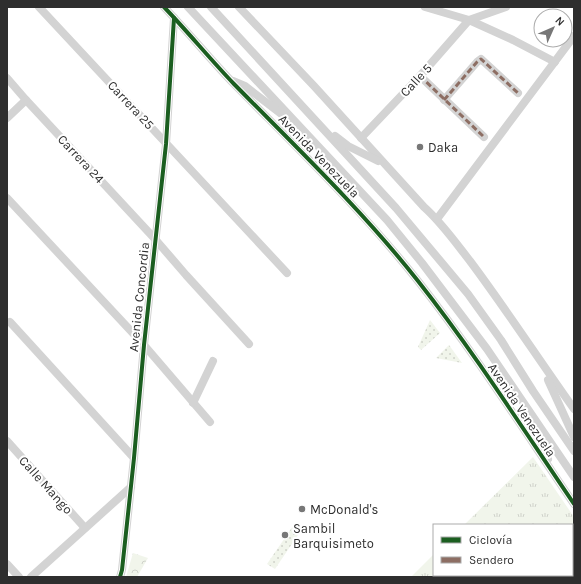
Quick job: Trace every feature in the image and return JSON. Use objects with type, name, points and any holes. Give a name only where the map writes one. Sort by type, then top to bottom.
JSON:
[{"type":"street","name":"Carrera 25","points":[[39,7],[287,273]]},
{"type":"street","name":"Avenida Venezuela","points":[[164,7],[230,80],[344,196],[417,279],[459,335],[574,504]]},
{"type":"street","name":"Avenida Venezuela","points":[[188,7],[387,220],[422,262],[487,349],[574,477]]},
{"type":"street","name":"Avenida Venezuela","points":[[211,7],[396,208],[468,294],[501,340],[533,391],[574,451]]},
{"type":"street","points":[[239,7],[314,86],[424,207],[437,219],[499,299],[541,363],[574,409]]},
{"type":"street","points":[[425,7],[469,20],[513,40],[555,62]]},
{"type":"street","points":[[469,20],[506,7]]},
{"type":"street","name":"Avenida Concordia","points":[[120,577],[131,487],[144,345],[166,144],[174,18]]},
{"type":"street","name":"Calle 5","points":[[361,138],[420,76],[469,20]]},
{"type":"street","points":[[437,219],[574,36]]},
{"type":"street","points":[[444,100],[481,59],[518,93]]},
{"type":"street","points":[[420,76],[484,137]]},
{"type":"street","name":"Carrera 24","points":[[7,78],[249,344]]},
{"type":"street","points":[[230,80],[245,86],[300,127]]},
{"type":"street","points":[[7,118],[26,100]]},
{"type":"street","points":[[321,126],[348,146],[373,157],[390,170]]},
{"type":"street","points":[[7,198],[144,345],[210,422]]},
{"type":"street","points":[[10,322],[134,458]]},
{"type":"street","points":[[193,403],[213,361]]},
{"type":"street","points":[[541,363],[574,437]]},
{"type":"street","points":[[521,400],[560,483]]},
{"type":"street","name":"Calle Mango","points":[[7,441],[85,528]]},
{"type":"street","points":[[30,577],[131,487]]},
{"type":"street","points":[[7,564],[19,577]]},
{"type":"green space","points":[[430,320],[440,333],[421,350],[418,347]]},
{"type":"green space","points":[[449,345],[462,363],[436,358]]},
{"type":"green space","points":[[533,457],[574,517],[574,577],[411,577],[433,555],[433,576],[573,576],[573,524],[465,524]]},
{"type":"green space","points":[[293,526],[300,532],[275,569],[267,564]]},
{"type":"green space","points":[[133,553],[148,558],[137,577],[126,577]]},
{"type":"marked path","points":[[444,100],[481,59],[518,93]]},
{"type":"marked path","points":[[420,76],[484,137]]},
{"type":"cycle path","points":[[164,7],[234,84],[352,204],[397,255],[459,335],[574,504]]},
{"type":"cycle path","points":[[120,577],[134,458],[144,345],[166,144],[174,18]]},
{"type":"place","name":"Daka","points":[[420,147]]},
{"type":"place","name":"McDonald's","points":[[302,509]]},
{"type":"place","name":"Sambil Barquisimeto","points":[[285,535]]}]
